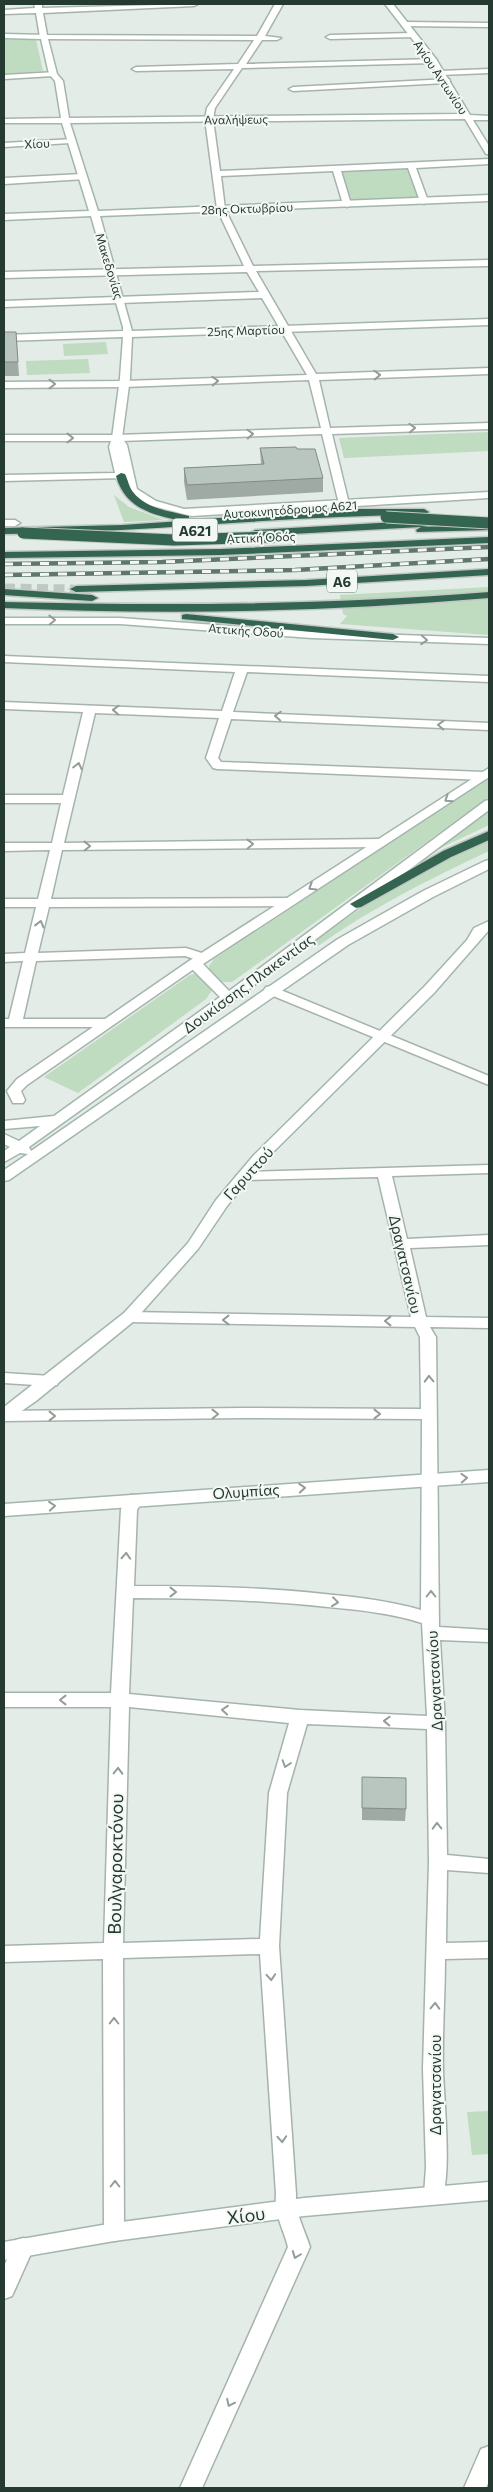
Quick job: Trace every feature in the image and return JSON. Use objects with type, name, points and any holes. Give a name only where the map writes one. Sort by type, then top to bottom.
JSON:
[{"type":"highway","points":[[120,476],[125,492],[136,502],[151,510],[172,516],[211,521]]},
{"type":"highway","points":[[4,532],[122,528],[211,521],[386,514],[489,518]]},
{"type":"highway","name":"Αυτοκινητόδρομος Α621","points":[[4,540],[139,534],[386,514],[489,525]]},
{"type":"highway","points":[[30,555],[140,546],[232,534],[489,518]]},
{"type":"highway","points":[[4,532],[174,540],[290,536],[489,525]]},
{"type":"highway","name":"Αττική Οδός","points":[[4,555],[230,552],[489,540]]},
{"type":"highway","name":"Α6","points":[[74,590],[306,583],[489,572]]},
{"type":"highway","points":[[88,603],[489,582]]},
{"type":"highway","points":[[4,592],[393,638]]},
{"type":"highway","points":[[88,603],[275,608],[448,599],[489,594]]},
{"type":"highway","points":[[4,605],[473,597],[489,601]]},
{"type":"highway","points":[[356,904],[447,854],[489,835]]},
{"type":"street","points":[[4,12],[39,7],[194,4]]},
{"type":"street","points":[[279,4],[259,38],[211,108],[209,119],[216,174],[221,209],[250,269],[313,377],[344,504]]},
{"type":"street","name":"Αγίου Αντωνίου","points":[[389,4],[434,61],[489,152]]},
{"type":"street","name":"Μακεδονίας","points":[[39,7],[53,74],[50,81],[60,97],[70,142],[121,300],[128,334],[124,384],[117,438],[114,447],[120,476]]},
{"type":"street","points":[[405,24],[489,25]]},
{"type":"street","points":[[330,37],[412,35]]},
{"type":"street","points":[[4,36],[277,38]]},
{"type":"street","points":[[136,69],[434,61]]},
{"type":"street","points":[[440,73],[489,71]]},
{"type":"street","points":[[4,77],[53,74]]},
{"type":"street","points":[[293,89],[446,81]]},
{"type":"street","name":"Αναλήψεως","points":[[4,121],[489,118]]},
{"type":"street","name":"Χίου","points":[[4,145],[70,142]]},
{"type":"street","points":[[216,174],[489,162]]},
{"type":"street","points":[[411,165],[424,201]]},
{"type":"street","points":[[336,169],[347,204]]},
{"type":"street","points":[[4,180],[82,177]]},
{"type":"street","name":"28ης Οκτωβρίου","points":[[4,217],[489,198]]},
{"type":"street","points":[[4,275],[489,263]]},
{"type":"street","points":[[4,304],[265,295]]},
{"type":"street","name":"25ης Μαρτίου","points":[[4,338],[489,322]]},
{"type":"street","points":[[4,385],[124,384],[489,371]]},
{"type":"street","points":[[4,438],[117,438],[489,426]]},
{"type":"street","name":"Μακεδονίας","points":[[117,438],[122,445],[132,490],[143,499],[163,507],[192,513],[489,495]]},
{"type":"street","points":[[4,478],[120,476]]},
{"type":"street","name":"Αττικής Οδού","points":[[4,621],[120,621],[312,635],[489,641]]},
{"type":"street","points":[[4,659],[489,679]]},
{"type":"street","points":[[242,669],[212,758],[214,763],[221,766],[487,774]]},
{"type":"street","points":[[4,704],[489,727]]},
{"type":"street","points":[[90,709],[31,958],[10,1023],[108,1023]]},
{"type":"street","points":[[18,1100],[14,1091],[17,1087],[108,1023],[195,958],[288,902],[487,774]]},
{"type":"street","points":[[4,799],[70,799]]},
{"type":"street","name":"Δουκίσσης Πλακεντίας","points":[[9,1153],[228,998],[489,804]]},
{"type":"street","points":[[4,847],[381,842]]},
{"type":"street","name":"Δουκίσσης Πλακεντίας","points":[[4,1177],[271,990],[374,923],[489,864]]},
{"type":"street","points":[[4,903],[288,902]]},
{"type":"street","name":"Γαρυττού","points":[[4,1416],[51,1381],[129,1317],[193,1246],[221,1202],[243,1176],[429,990],[473,942],[479,931],[489,925]]},
{"type":"street","points":[[4,958],[195,958]]},
{"type":"street","points":[[195,958],[206,974],[228,998]]},
{"type":"street","points":[[271,990],[383,1035],[489,1081]]},
{"type":"street","points":[[4,1125],[58,1120]]},
{"type":"street","points":[[4,1138],[9,1153],[29,1159]]},
{"type":"street","points":[[243,1176],[489,1169]]},
{"type":"street","name":"Δραγατσανίου","points":[[384,1173],[420,1322],[428,1337],[432,1626],[436,1722],[438,1862],[433,2069],[436,2167],[434,2194]]},
{"type":"street","points":[[402,1244],[489,1240]]},
{"type":"street","points":[[129,1317],[489,1323]]},
{"type":"street","points":[[4,1378],[51,1381]]},
{"type":"street","points":[[4,1416],[242,1413],[430,1414]]},
{"type":"street","name":"Ολυμπίας","points":[[4,1510],[136,1499],[489,1476]]},
{"type":"street","name":"Βουλγαροκτόνου","points":[[114,2232],[113,1951],[120,1700],[129,1508],[136,1499]]},
{"type":"street","points":[[125,1592],[230,1592],[401,1609],[432,1626],[489,1636]]},
{"type":"street","points":[[4,1700],[120,1700],[300,1717],[436,1722]]},
{"type":"street","points":[[191,2488],[299,2247],[294,2228],[285,2210],[286,2194],[269,1946],[278,1793],[300,1717]]},
{"type":"street","points":[[438,1862],[489,1866]]},
{"type":"street","points":[[4,1954],[269,1946]]},
{"type":"street","points":[[437,1951],[489,1950]]},
{"type":"street","name":"Χίου","points":[[14,2249],[114,2232],[285,2210],[434,2194],[489,2191]]},
{"type":"street","points":[[4,2289],[14,2249]]},
{"type":"street","points":[[475,2488],[489,2456]]},
{"type":"green space","points":[[4,39],[36,40],[43,71],[4,74]]},
{"type":"green space","points":[[406,167],[419,199],[351,201],[341,170]]},
{"type":"green space","points":[[106,342],[108,354],[64,356],[63,344]]},
{"type":"green space","points":[[88,359],[90,373],[27,375],[26,361]]},
{"type":"green space","points":[[489,432],[489,451],[344,458],[339,438]]},
{"type":"green space","points":[[114,495],[129,507],[164,520],[124,522]]},
{"type":"green space","points":[[489,587],[489,635],[340,624],[347,616],[343,614],[340,595]]},
{"type":"green space","points":[[489,778],[489,797],[232,982],[222,982],[209,969],[214,959]]},
{"type":"green space","points":[[489,810],[489,825],[428,854]]},
{"type":"green space","points":[[489,836],[489,851],[423,883],[359,919],[318,946],[311,944],[378,896],[439,860]]},
{"type":"green space","points":[[197,973],[210,982],[212,990],[206,999],[78,1093],[44,1077],[190,975]]},
{"type":"green space","points":[[489,2111],[489,2154],[472,2155],[467,2112]]},
{"type":"building","points":[[4,332],[16,332],[18,362],[4,362]]},
{"type":"building","points":[[296,447],[297,449],[315,449],[323,478],[187,485],[184,468],[264,464],[260,448]]},
{"type":"building","points":[[362,1777],[406,1778],[406,1809],[362,1808]]},
{"type":"tunnel","points":[[4,589],[74,590]]},
{"type":"railway","points":[[4,564],[162,562],[489,547]]},
{"type":"railway","points":[[4,575],[295,570],[489,559]]}]
